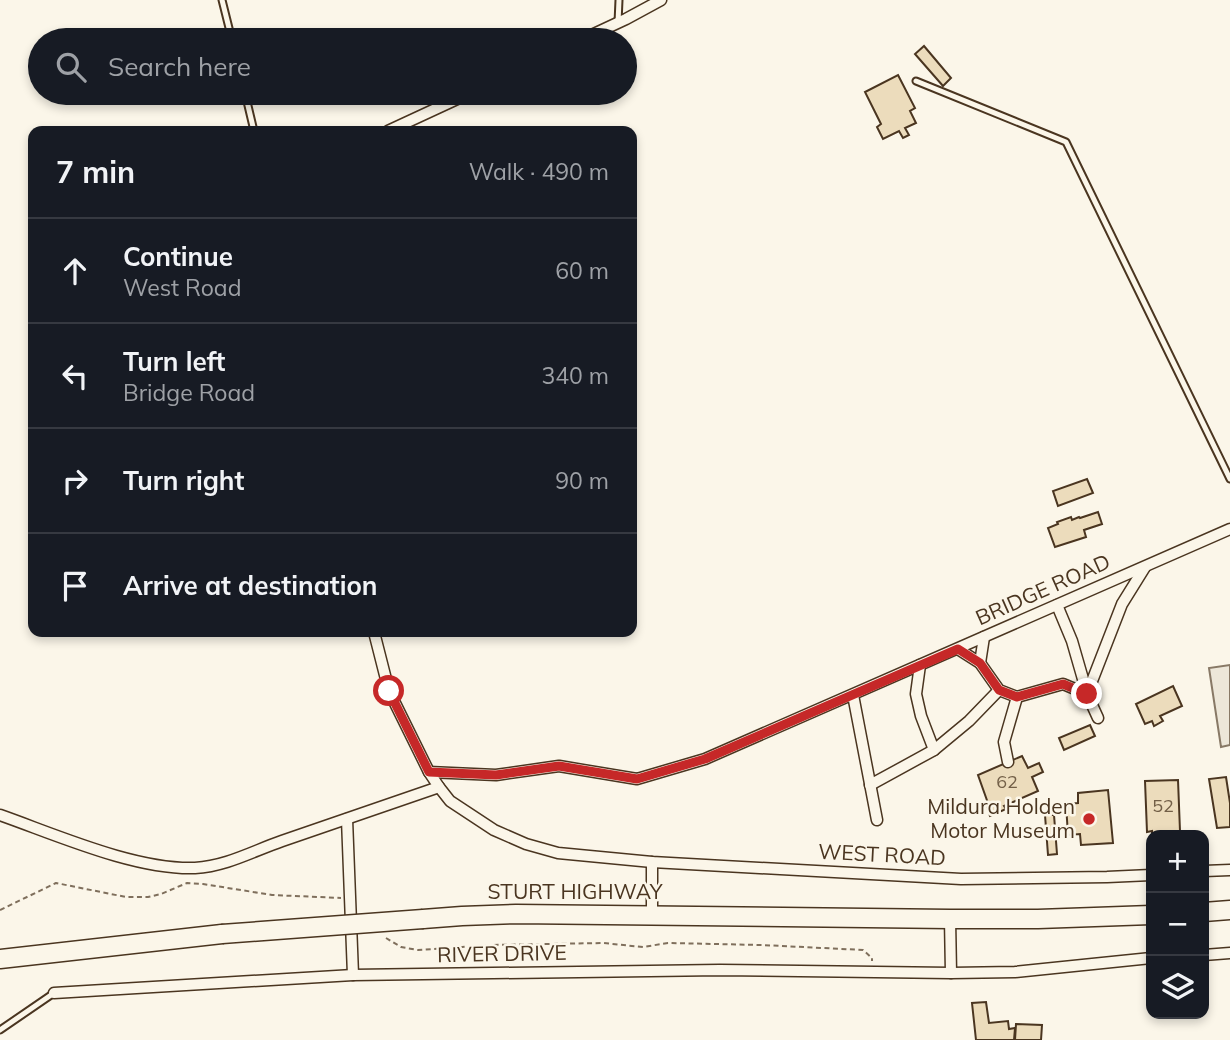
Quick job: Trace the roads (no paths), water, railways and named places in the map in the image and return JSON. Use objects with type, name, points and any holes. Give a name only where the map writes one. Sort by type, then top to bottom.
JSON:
[{"type":"highway","points":[[1209,912],[1230,910]]},
{"type":"highway","name":"STURT HIGHWAY","points":[[0,959],[222,934],[462,916],[652,914],[1038,919],[1146,915]]},
{"type":"street","points":[[607,28],[661,0]]},
{"type":"street","points":[[399,126],[444,105]]},
{"type":"street","name":"BRIDGE ROAD","points":[[429,772],[496,775],[559,766],[637,779],[705,759],[1230,529]]},
{"type":"street","points":[[1087,694],[1122,604],[1145,566]]},
{"type":"street","points":[[1057,605],[1072,641],[1087,694],[1098,718]]},
{"type":"street","name":"WEST ROAD","points":[[375,637],[389,691],[439,787],[450,801],[494,830],[526,844],[558,853],[652,862],[961,879],[1146,875]]},
{"type":"street","points":[[980,663],[984,637]]},
{"type":"street","points":[[958,649],[980,663],[999,690],[1017,697],[1063,684],[1087,694]]},
{"type":"street","points":[[920,665],[916,694],[934,750]]},
{"type":"street","points":[[870,785],[934,750],[970,721],[999,690]]},
{"type":"street","points":[[853,695],[877,820]]},
{"type":"street","points":[[1008,762],[1004,742],[1017,697]]},
{"type":"street","points":[[0,815],[105,852],[160,866],[196,868],[233,861],[270,845],[439,787]]},
{"type":"street","points":[[347,819],[353,975]]},
{"type":"street","points":[[652,862],[652,914]]},
{"type":"street","points":[[1209,871],[1230,870]]},
{"type":"street","points":[[950,919],[951,973]]},
{"type":"street","points":[[1209,955],[1230,953]]},
{"type":"street","name":"RIVER DRIVE","points":[[54,993],[353,975],[720,970],[1015,972],[1146,959]]},
{"type":"lane","points":[[222,0],[229,28]]},
{"type":"lane","points":[[618,23],[619,0]]},
{"type":"lane","points":[[916,81],[1066,142],[1230,479]]},
{"type":"lane","points":[[248,105],[253,126]]},
{"type":"lane","points":[[0,1030],[54,993]]},
{"type":"place","name":"Mildura Holden Motor Museum","points":[[1089,819]]}]
